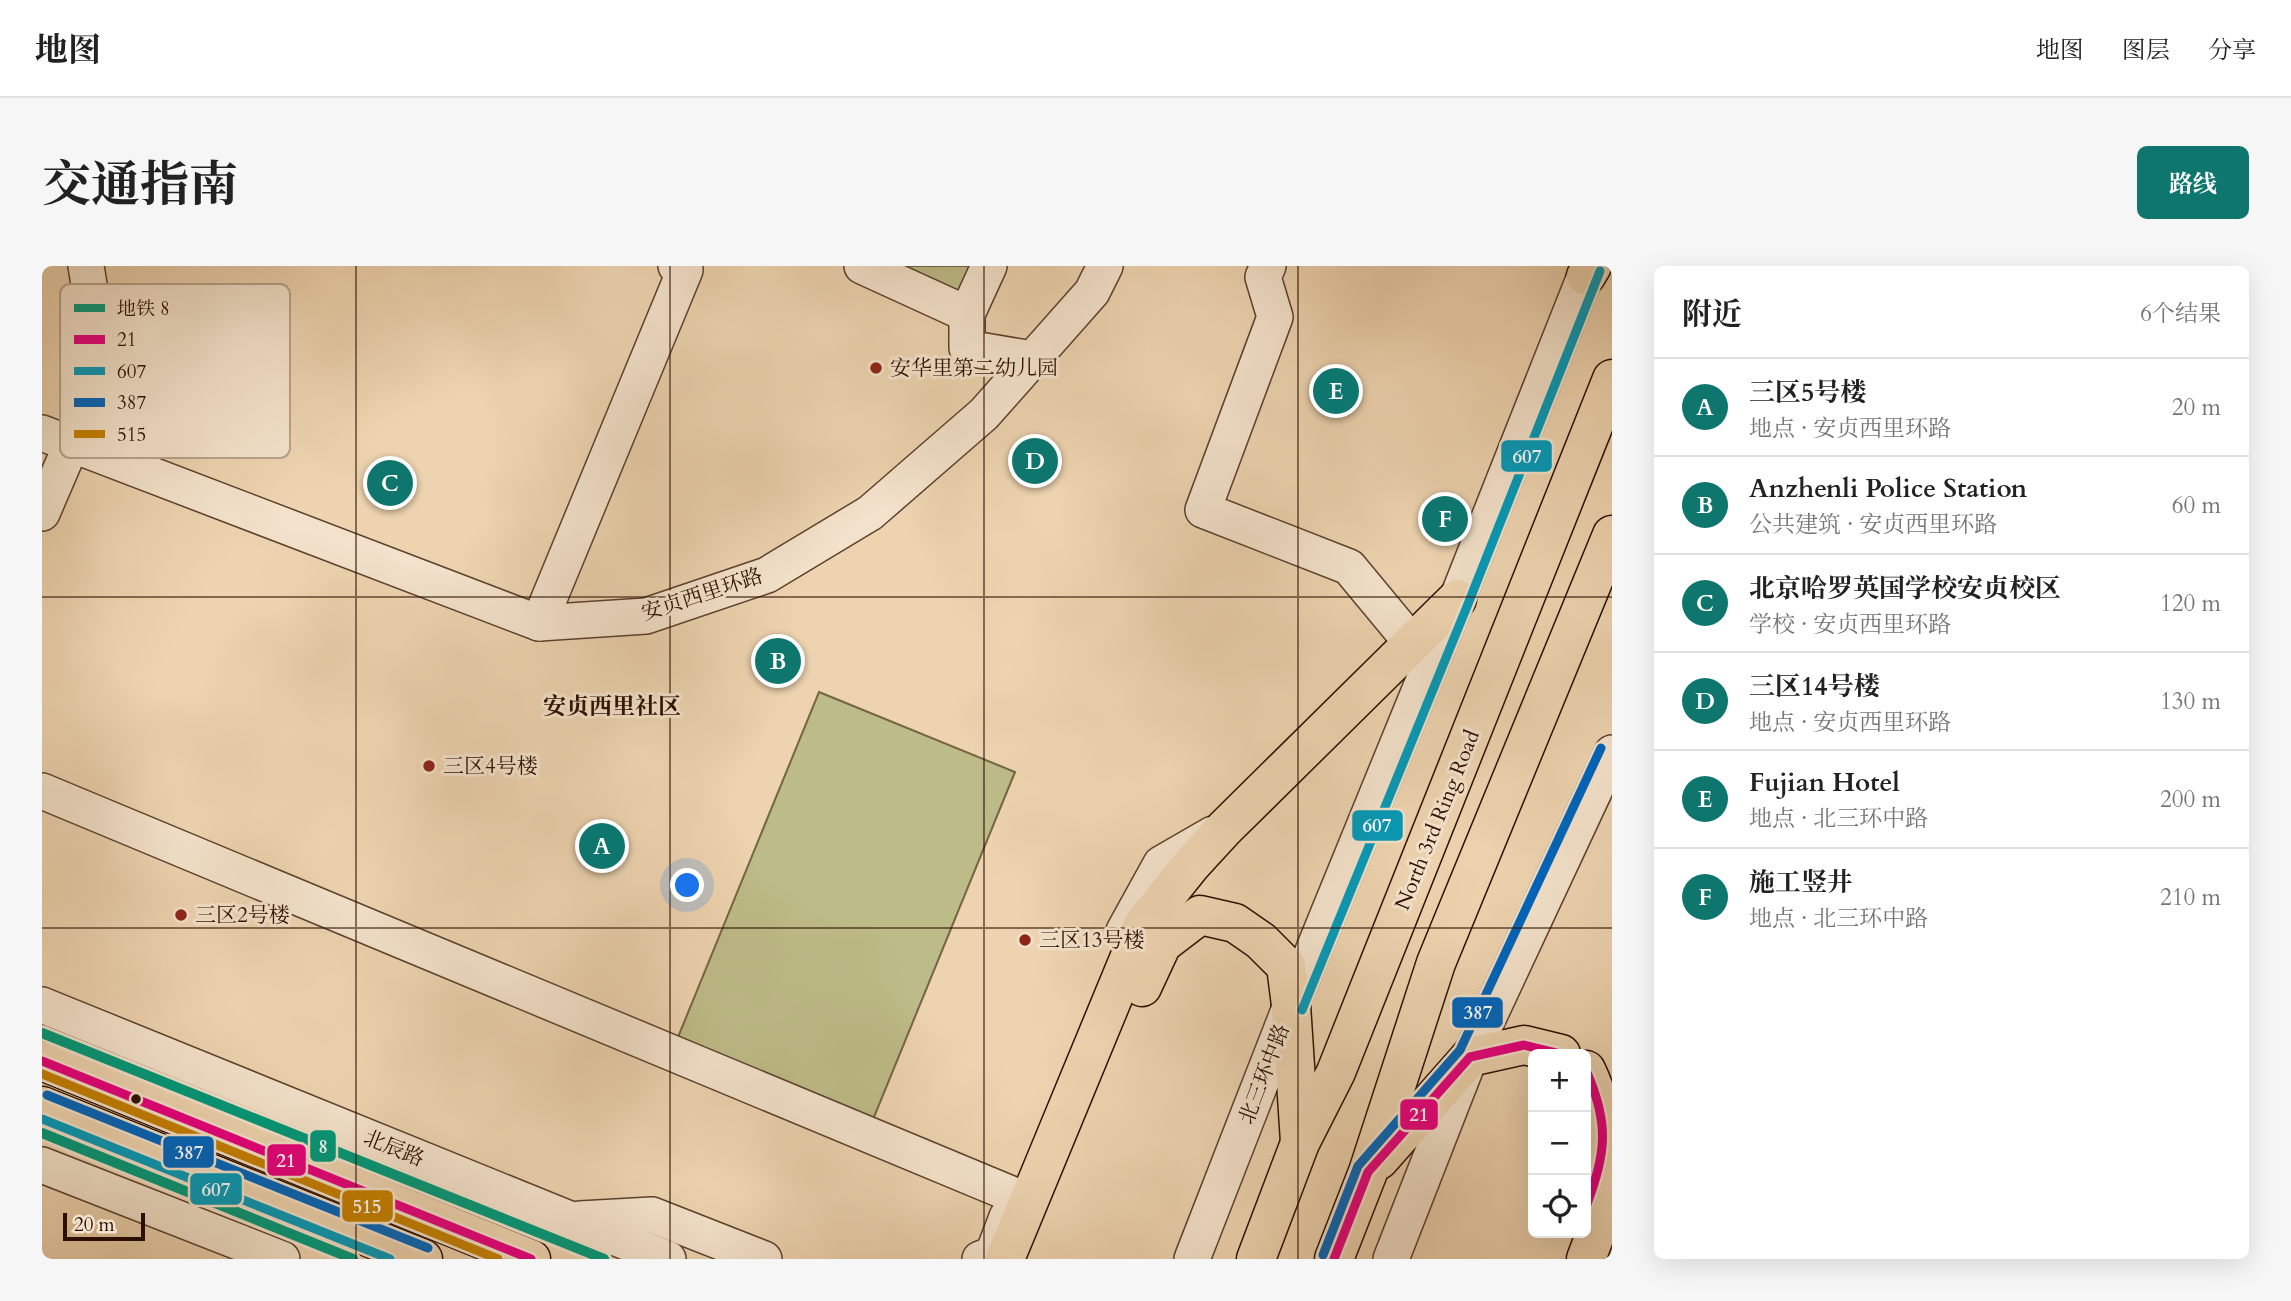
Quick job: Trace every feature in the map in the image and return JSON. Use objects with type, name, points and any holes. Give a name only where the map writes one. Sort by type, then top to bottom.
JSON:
[{"type":"main road","name":"North 3rd Ring Road","points":[[1256,1259],[1300,1143],[1336,1072],[1612,379]]},
{"type":"main road","points":[[1334,1259],[1368,1172],[1436,963],[1612,535]]},
{"type":"main road","points":[[1005,1259],[1143,925],[1225,828],[1420,655],[1457,598]]},
{"type":"main road","points":[[1025,1259],[1162,944],[1200,915],[1235,923],[1261,941],[1286,966],[1300,1143]]},
{"type":"main road","points":[[1368,1172],[1471,1058],[1524,1045],[1540,1049]]},
{"type":"main road","points":[[42,1061],[531,1259]]},
{"type":"main road","points":[[1591,1077],[1600,1089],[1611,1120],[1607,1153],[1591,1194]]},
{"type":"main road","points":[[42,1106],[423,1259]]},
{"type":"main road","points":[[1586,1259],[1612,1190]]},
{"type":"main road","points":[[1566,1259],[1574,1238]]},
{"type":"street","points":[[538,623],[685,270],[676,266]]},
{"type":"street","points":[[862,266],[967,314]]},
{"type":"street","points":[[989,266],[967,314],[967,348],[1032,359]]},
{"type":"street","name":"安贞西里环路","points":[[107,458],[538,623],[646,616],[767,575],[870,513],[984,414],[1092,292],[1105,266]]},
{"type":"street","points":[[1268,266],[1263,277],[1275,317],[1203,510],[1349,567],[1420,655]]},
{"type":"street","points":[[1457,598],[1589,269]]},
{"type":"street","points":[[42,513],[57,439]]},
{"type":"street","name":"北三环中路","points":[[1192,1259],[1291,1005],[1420,655]]},
{"type":"street","points":[[1391,1259],[1471,1058],[1612,753]]},
{"type":"street","points":[[42,792],[1016,1196]]},
{"type":"street","points":[[979,1259],[993,1254],[1121,937],[1161,864],[1225,828]]},
{"type":"street","name":"北辰路","points":[[42,1005],[668,1259]]},
{"type":"street","points":[[42,1165],[282,1259]]},
{"type":"street","points":[[571,1219],[652,1215],[764,1259]]},
{"type":"shaded area","points":[[887,266],[978,266],[962,300]]},
{"type":"shaded area","points":[[819,692],[1015,772],[872,1122],[676,1042]]},
{"type":"metro line","name":"8","points":[[42,1033],[604,1259]]},
{"type":"metro line","name":"8","points":[[42,1133],[353,1259]]},
{"type":"transit line","name":"607","points":[[1302,1010],[1468,604],[1600,271]]},
{"type":"transit line","name":"387","points":[[1323,1255],[1358,1166],[1460,1050],[1601,748]]},
{"type":"transit line","name":"21","points":[[1334,1259],[1368,1172],[1470,1057],[1524,1045],[1540,1049]]},
{"type":"transit line","name":"21","points":[[42,1061],[531,1259]]},
{"type":"transit line","name":"515","points":[[42,1074],[498,1259]]},
{"type":"transit line","name":"21","points":[[1591,1082],[1602,1123],[1601,1154],[1591,1192]]},
{"type":"transit line","name":"387","points":[[47,1095],[428,1248]]},
{"type":"transit line","name":"607","points":[[42,1119],[390,1259]]},
{"type":"place","name":"安华里第二幼儿园","points":[[876,368]]},
{"type":"place","name":"Fujian Hotel","points":[[1336,391]]},
{"type":"place","name":"三区14号楼","points":[[1035,461]]},
{"type":"place","name":"北京哈罗英国学校安贞校区","points":[[390,483]]},
{"type":"place","name":"施工竖井","points":[[1445,519]]},
{"type":"place","name":"Anzhenli Police Station","points":[[778,661]]},
{"type":"place","name":"三区4号楼","points":[[429,766]]},
{"type":"place","name":"三区5号楼","points":[[602,846]]},
{"type":"place","name":"三区2号楼","points":[[181,915]]},
{"type":"place","name":"三区13号楼","points":[[1025,940]]},
{"type":"district","name":"安贞西里社区","points":[[612,706]]}]
